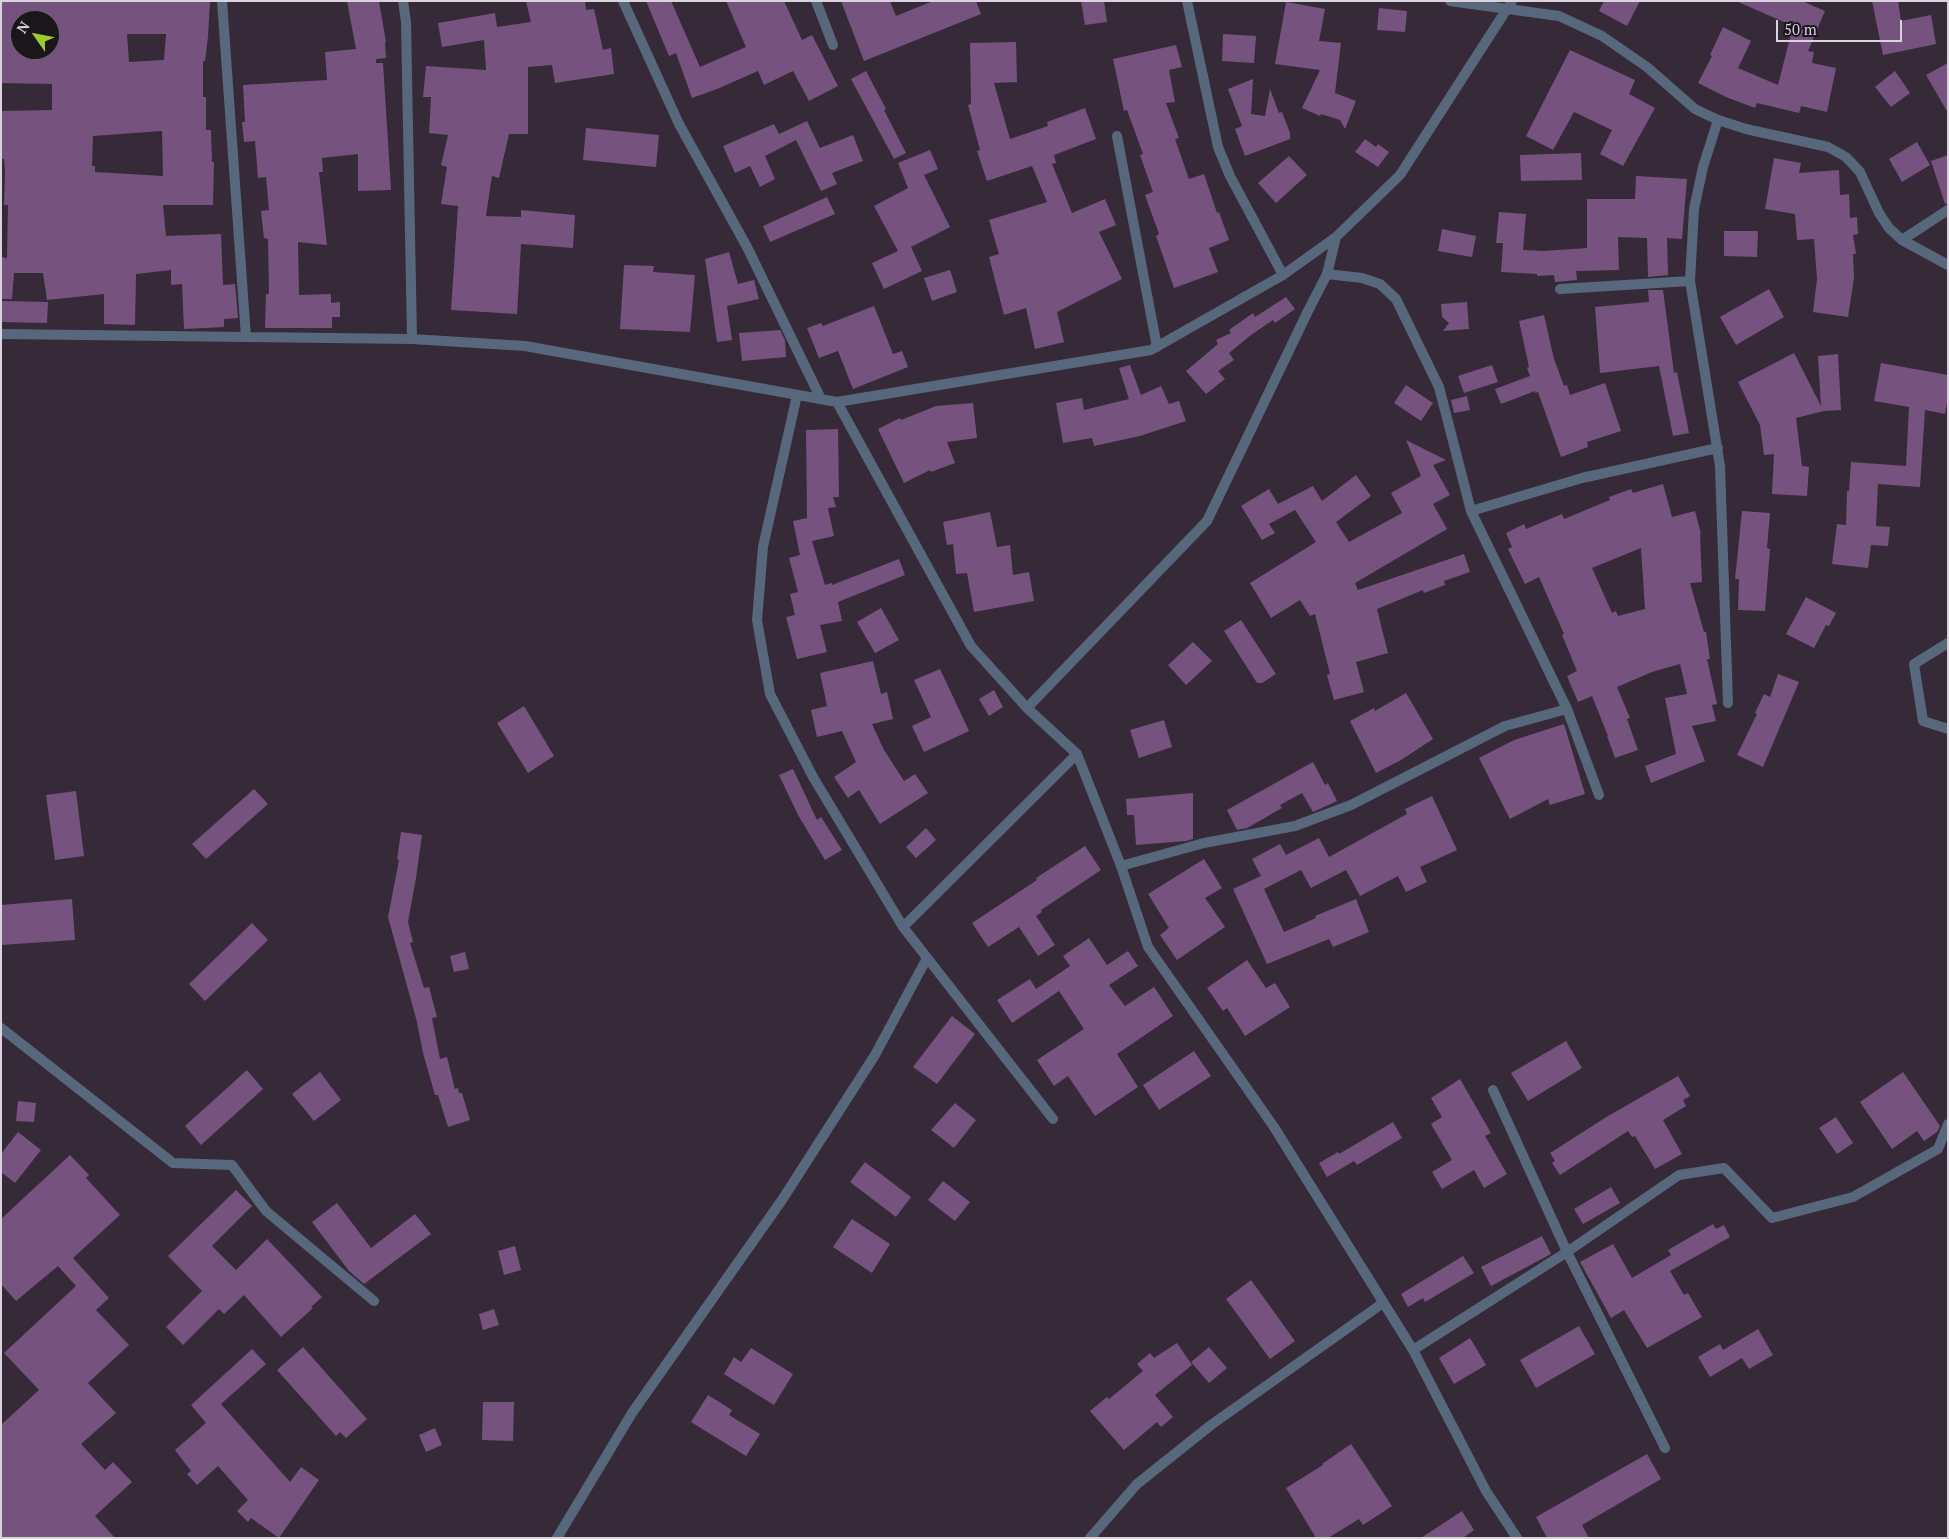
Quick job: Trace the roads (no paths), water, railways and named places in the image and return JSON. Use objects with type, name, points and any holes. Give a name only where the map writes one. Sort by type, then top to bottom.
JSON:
[{"type":"street","points":[[222,1],[246,337]]},
{"type":"street","points":[[403,1],[406,22],[412,339]]},
{"type":"street","points":[[623,1],[678,124],[747,247],[821,399]]},
{"type":"street","points":[[816,1],[833,46]]},
{"type":"street","points":[[1187,1],[1218,147],[1230,176],[1283,275]]},
{"type":"street","points":[[1450,1],[1509,5],[1559,16],[1602,36],[1647,67],[1695,109],[1718,120],[1746,129],[1828,147],[1846,156],[1860,172],[1879,213],[1889,228],[1902,240],[1948,265]]},
{"type":"street","points":[[1,334],[412,339],[525,346],[837,402],[1151,350],[1283,275],[1336,237],[1400,175],[1509,5]]},
{"type":"street","points":[[1718,120],[1703,167],[1694,209],[1690,281],[1720,466],[1728,703]]},
{"type":"street","points":[[1117,136],[1157,347]]},
{"type":"street","points":[[1902,240],[1948,210]]},
{"type":"street","points":[[1028,708],[1206,522],[1327,274],[1336,237]]},
{"type":"street","points":[[1327,274],[1362,278],[1380,284],[1396,299],[1439,387],[1471,511],[1566,708],[1599,795]]},
{"type":"street","points":[[1560,290],[1690,281]]},
{"type":"street","points":[[796,395],[763,547],[757,620],[770,694],[813,777],[903,927],[1053,1119]]},
{"type":"street","points":[[837,402],[971,646],[1028,708],[1077,754],[1121,866],[1148,946],[1274,1127],[1412,1350],[1486,1491],[1516,1538]]},
{"type":"street","points":[[1471,511],[1582,478],[1718,448]]},
{"type":"street","points":[[1948,643],[1914,664],[1923,721],[1948,729]]},
{"type":"street","points":[[1121,866],[1204,843],[1295,826],[1351,805],[1505,726],[1566,708]]},
{"type":"street","points":[[903,927],[1077,754]]},
{"type":"street","points":[[557,1538],[632,1413],[782,1200],[875,1055],[927,958]]},
{"type":"street","points":[[1,1028],[173,1163],[232,1165],[266,1211],[374,1302]]},
{"type":"street","points":[[1493,1090],[1567,1252],[1665,1448]]},
{"type":"street","points":[[1412,1350],[1567,1252],[1679,1175],[1724,1168],[1772,1218],[1853,1197],[1938,1149],[1948,1124]]},
{"type":"street","points":[[1090,1538],[1137,1484],[1211,1425],[1383,1303]]}]
